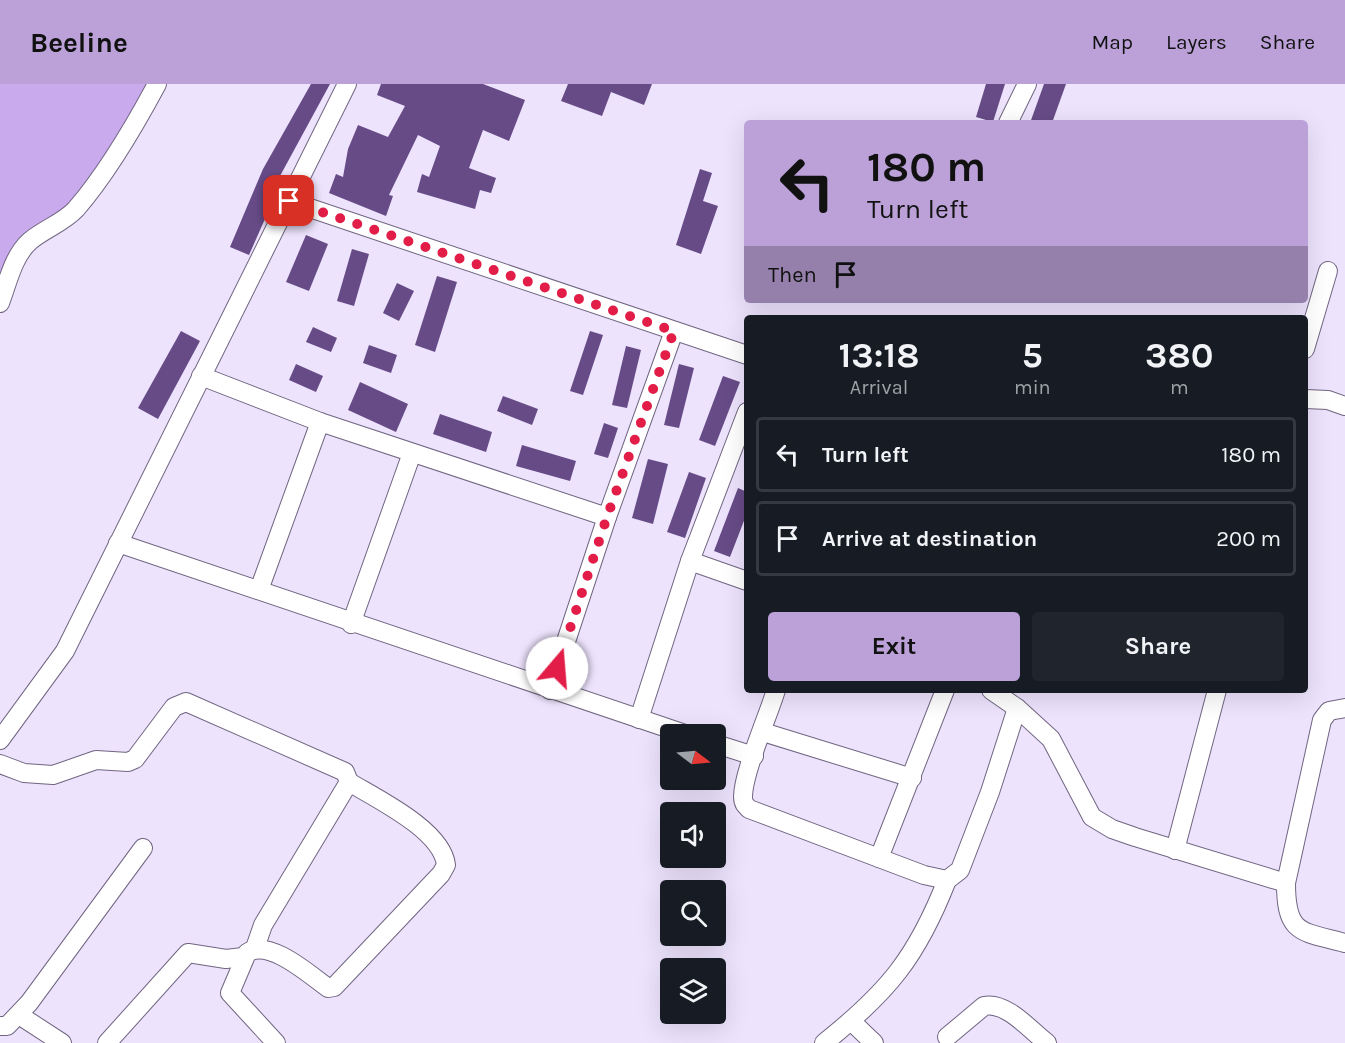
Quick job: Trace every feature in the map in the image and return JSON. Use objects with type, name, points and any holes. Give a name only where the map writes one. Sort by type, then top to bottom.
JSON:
[{"type":"street","points":[[0,303],[21,250],[74,211],[125,141],[157,84]]},
{"type":"street","points":[[0,740],[60,661],[347,84]]},
{"type":"street","points":[[1009,120],[1027,84]]},
{"type":"street","points":[[289,201],[744,354]]},
{"type":"street","points":[[1308,339],[1328,271]]},
{"type":"street","points":[[550,690],[607,517],[674,331]]},
{"type":"street","points":[[201,376],[320,422],[607,517]]},
{"type":"street","points":[[1308,399],[1328,400],[1345,406]]},
{"type":"street","points":[[639,719],[690,561],[744,420]]},
{"type":"street","points":[[259,590],[320,422]]},
{"type":"street","points":[[351,624],[412,453]]},
{"type":"street","points":[[118,543],[259,590],[351,624],[660,726]]},
{"type":"street","points":[[690,561],[744,580]]},
{"type":"street","points":[[775,693],[743,795],[744,803],[749,809],[879,858],[946,880]]},
{"type":"street","points":[[879,858],[944,693]]},
{"type":"street","points":[[995,693],[1017,708],[1051,739],[1092,817],[1112,829],[1286,884]]},
{"type":"street","points":[[1175,850],[1216,693]]},
{"type":"street","points":[[0,764],[24,773],[52,775],[96,760],[128,762],[135,759],[174,707],[186,702],[345,772],[349,782],[423,830],[445,856],[446,865],[441,874],[334,987],[328,988],[293,963],[266,950],[226,959],[188,953],[107,1043]]},
{"type":"street","points":[[824,1043],[889,984],[910,958],[930,923],[946,880],[960,870],[990,792],[1017,708]]},
{"type":"street","points":[[1345,708],[1329,711],[1322,720],[1286,884],[1286,908],[1292,924],[1303,932],[1345,943]]},
{"type":"street","points":[[763,732],[912,778]]},
{"type":"street","points":[[726,747],[754,756]]},
{"type":"street","points":[[276,1043],[230,993],[263,925],[349,782]]},
{"type":"street","points":[[0,1026],[8,1026],[19,1015],[143,848]]},
{"type":"street","points":[[947,1037],[984,1006],[991,1005],[1005,1010],[1047,1043]]},
{"type":"street","points":[[19,1015],[62,1043]]},
{"type":"street","points":[[851,1020],[874,1043]]},
{"type":"shaded area","points":[[0,84],[152,84],[123,151],[27,249],[0,294]]},
{"type":"building","points":[[311,84],[330,84],[280,176],[283,178],[249,255],[230,247],[263,169]]},
{"type":"building","points":[[381,84],[483,84],[525,100],[509,141],[483,130],[469,168],[496,178],[491,193],[480,190],[475,209],[417,192],[422,174],[429,177],[440,146],[418,135],[389,195],[393,196],[386,216],[329,193],[336,174],[343,177],[348,149],[358,125],[388,137],[405,106],[377,95]]},
{"type":"building","points":[[568,84],[652,84],[644,105],[611,92],[602,116],[561,101]]},
{"type":"building","points":[[986,84],[1005,84],[994,120],[976,117]]},
{"type":"building","points":[[1044,84],[1066,84],[1053,120],[1031,120]]},
{"type":"building","points":[[700,169],[712,173],[703,201],[718,206],[701,254],[676,245]]},
{"type":"building","points":[[306,235],[328,244],[309,291],[286,282]]},
{"type":"building","points":[[352,249],[369,254],[354,306],[337,301]]},
{"type":"building","points":[[437,276],[457,282],[435,352],[415,345]]},
{"type":"building","points":[[397,283],[414,291],[399,321],[383,313]]},
{"type":"building","points":[[313,327],[337,338],[331,352],[306,342]]},
{"type":"building","points":[[181,331],[200,341],[158,419],[138,408]]},
{"type":"building","points":[[590,331],[603,335],[583,395],[570,391]]},
{"type":"building","points":[[369,345],[397,355],[391,373],[363,363]]},
{"type":"building","points":[[626,346],[641,350],[627,408],[612,405]]},
{"type":"building","points":[[296,364],[323,376],[316,392],[289,380]]},
{"type":"building","points":[[679,364],[694,368],[679,428],[664,425]]},
{"type":"building","points":[[723,376],[740,382],[715,446],[699,440]]},
{"type":"building","points":[[360,382],[408,404],[396,432],[348,410]]},
{"type":"building","points":[[503,396],[538,409],[532,425],[497,411]]},
{"type":"building","points":[[440,414],[492,432],[486,452],[433,434]]},
{"type":"building","points":[[604,423],[618,428],[608,458],[594,454]]},
{"type":"building","points":[[522,445],[576,461],[570,481],[516,466]]},
{"type":"building","points":[[648,459],[668,464],[653,524],[632,518]]},
{"type":"building","points":[[689,472],[706,478],[685,538],[667,532]]},
{"type":"building","points":[[738,488],[744,491],[744,521],[730,557],[714,551]]},
{"type":"route","points":[[289,201],[674,331],[607,517],[557,668]]}]
